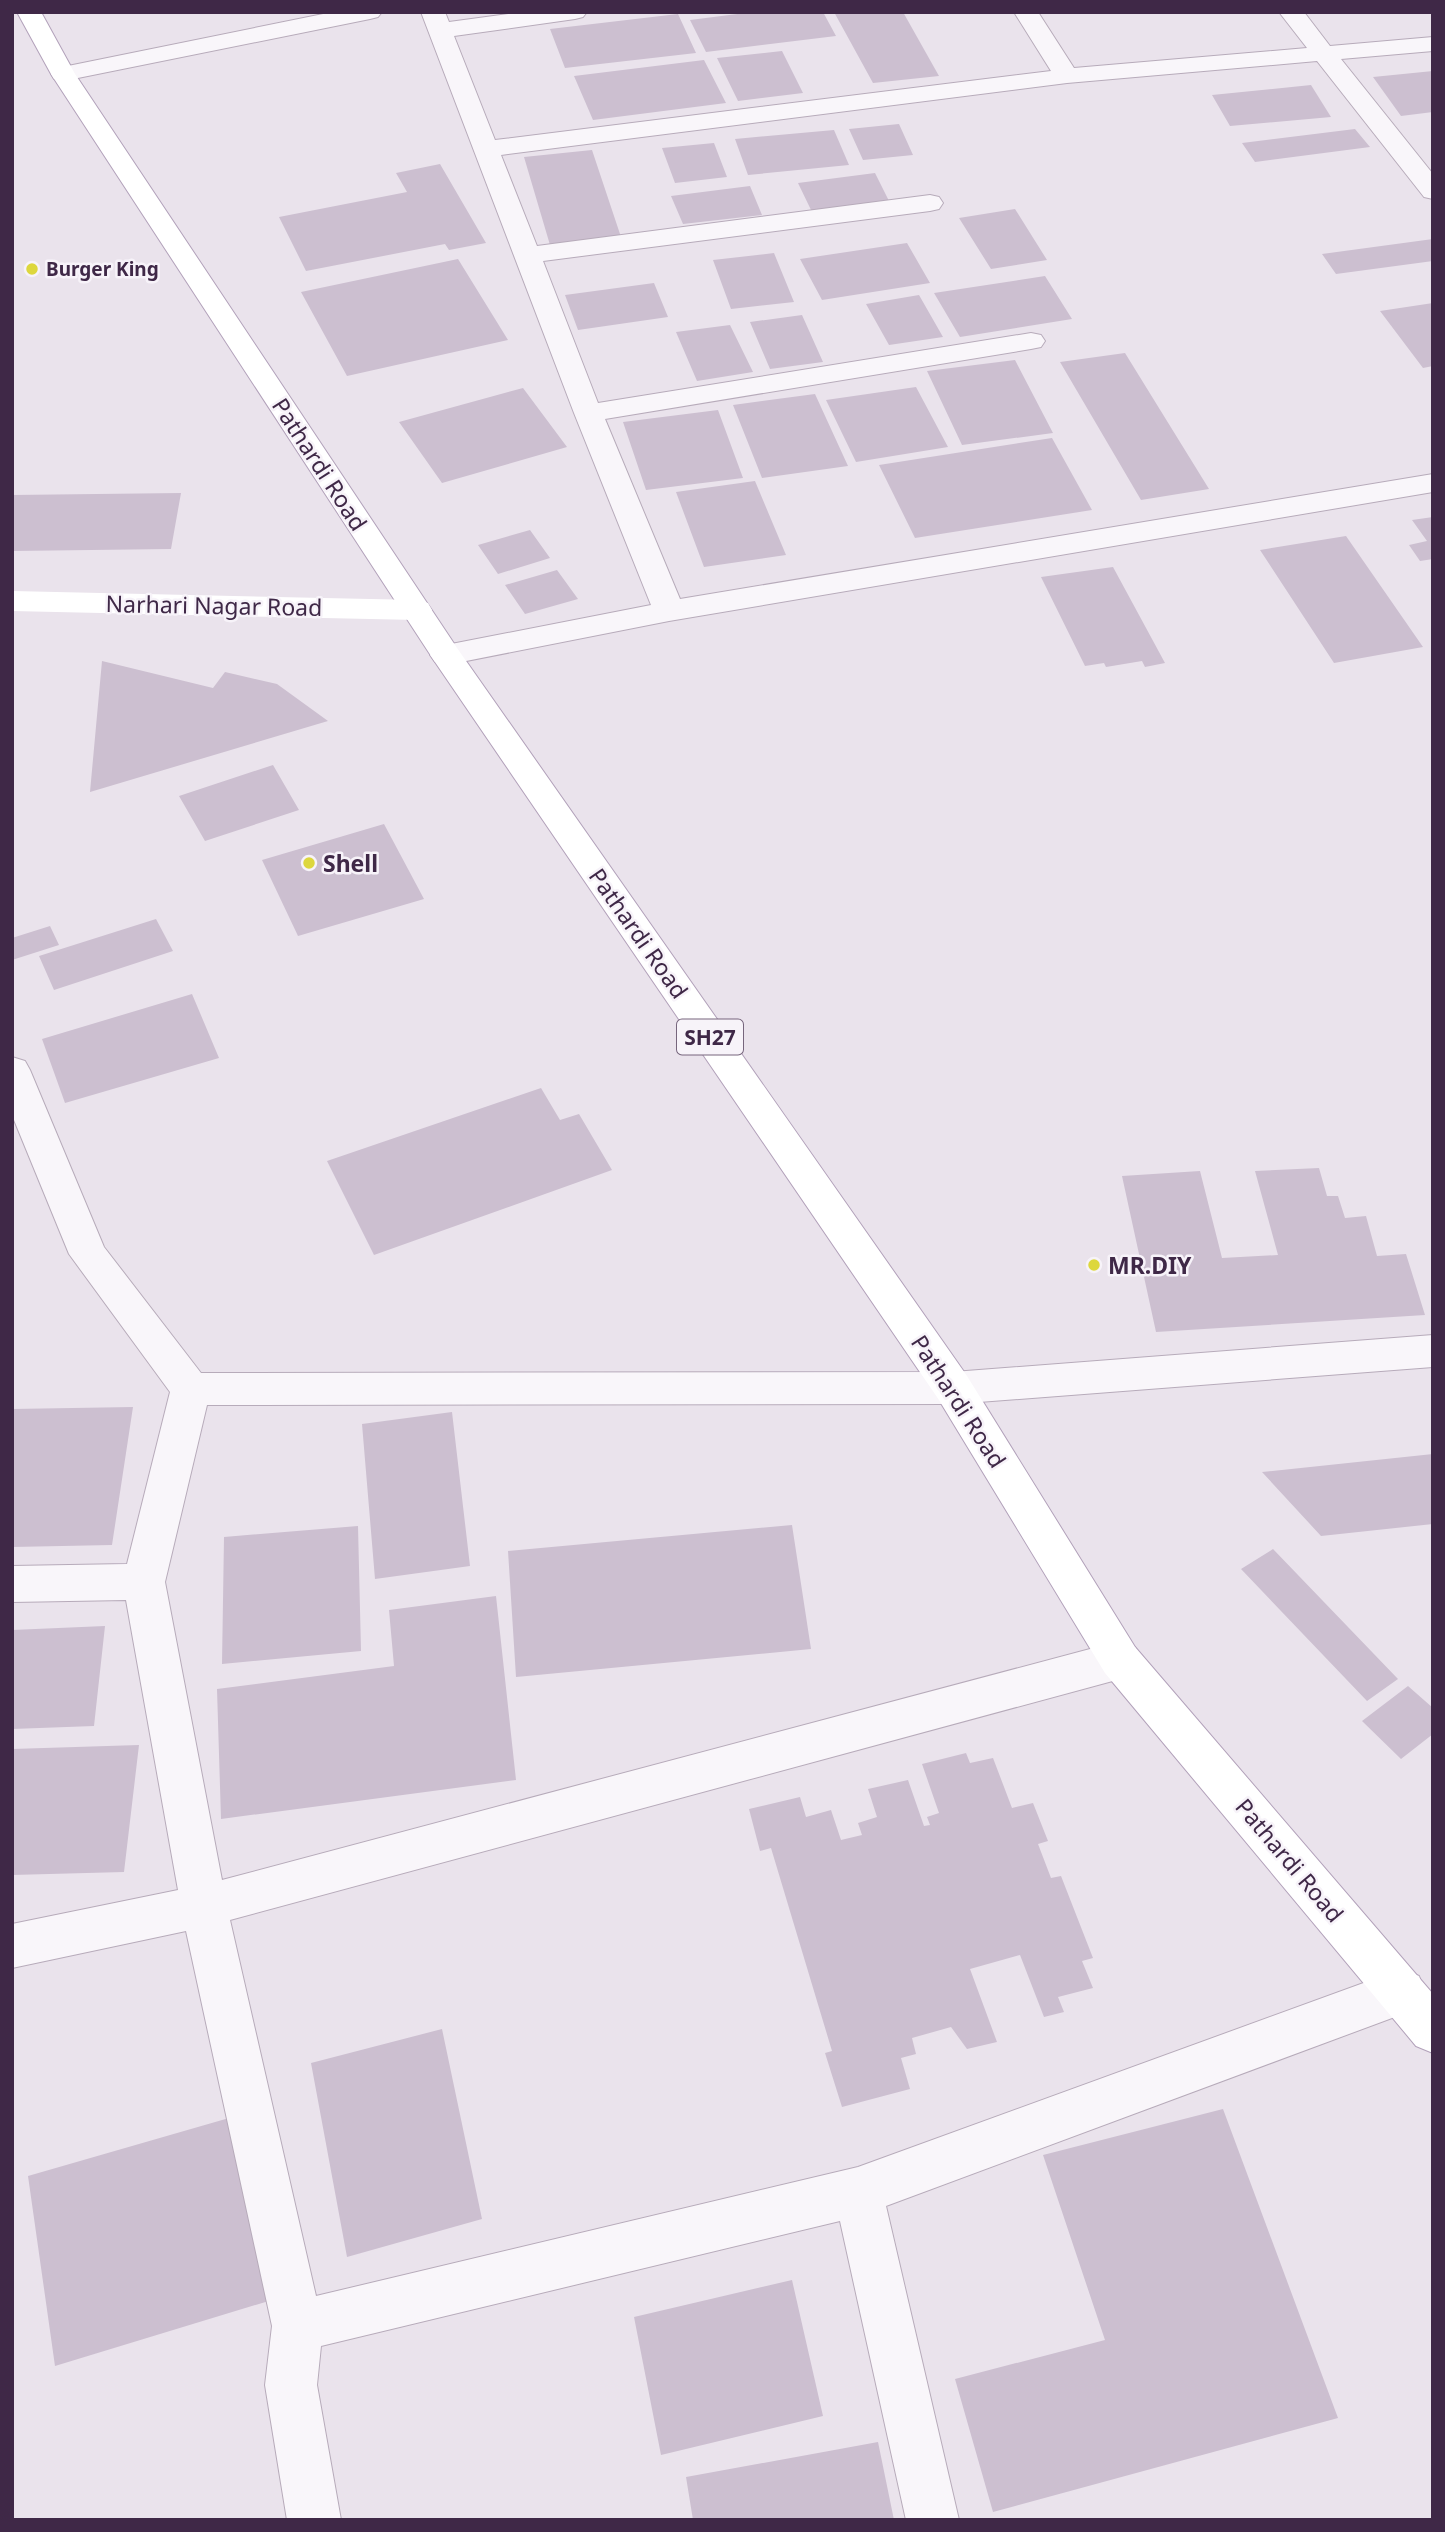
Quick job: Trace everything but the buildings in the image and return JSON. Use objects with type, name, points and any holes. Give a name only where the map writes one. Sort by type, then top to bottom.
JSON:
[{"type":"main road","name":"Pathardi Road","points":[[29,12],[63,74],[446,655],[953,1388],[1120,1660],[1433,2031]]},
{"type":"main road","name":"Narhari Nagar Road","points":[[12,600],[417,610]]},
{"type":"street","points":[[63,74],[370,12]]},
{"type":"street","points":[[575,12],[436,22],[588,413],[669,611]]},
{"type":"street","points":[[1026,12],[1067,76]]},
{"type":"street","points":[[1291,12],[1433,191]]},
{"type":"street","points":[[485,149],[1067,76],[1433,44]]},
{"type":"street","points":[[527,255],[930,202]]},
{"type":"street","points":[[588,413],[1031,341]]},
{"type":"street","points":[[446,655],[669,611],[1433,483]]},
{"type":"street","points":[[12,1070],[88,1254],[191,1389]]},
{"type":"street","points":[[191,1389],[953,1388],[1433,1351]]},
{"type":"street","points":[[191,1389],[144,1582],[204,1906],[297,2326],[291,2385],[314,2520]]},
{"type":"street","points":[[12,1584],[144,1582]]},
{"type":"street","points":[[12,1946],[204,1906],[1120,1660]]},
{"type":"street","points":[[297,2326],[858,2192],[1402,1992]]},
{"type":"street","points":[[858,2192],[933,2520]]},
{"type":"place","name":"Burger King","points":[[32,269]]},
{"type":"place","name":"Shell","points":[[309,863]]},
{"type":"place","name":"MR.DIY","points":[[1094,1265]]}]
